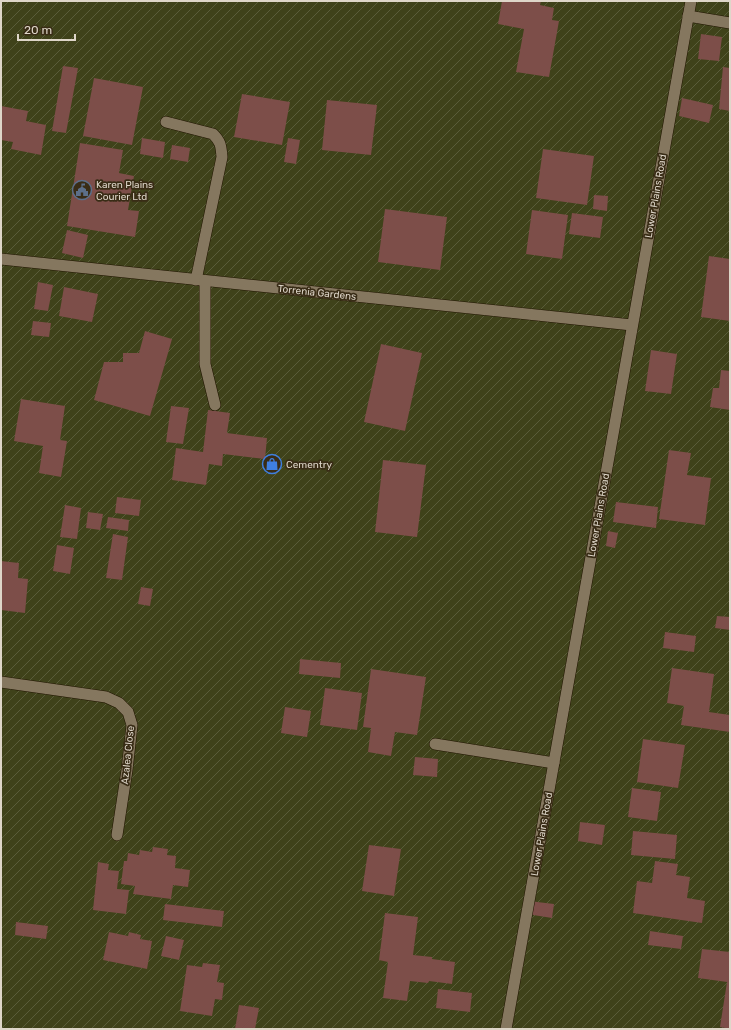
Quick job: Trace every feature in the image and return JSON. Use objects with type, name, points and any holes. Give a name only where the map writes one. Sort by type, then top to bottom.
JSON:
[{"type":"street","name":"Lower Plains Road","points":[[506,1029],[691,1]]},
{"type":"street","points":[[688,16],[730,23]]},
{"type":"street","points":[[166,122],[213,134],[219,140],[221,147],[222,157],[200,280],[204,364],[215,405]]},
{"type":"street","name":"Torrenia Gardens","points":[[1,259],[632,325]]},
{"type":"street","name":"Azalea Close","points":[[1,682],[106,697],[119,703],[128,712],[132,725],[117,835]]},
{"type":"street","points":[[435,744],[554,763]]},
{"type":"green space","points":[[1,1],[730,1],[730,1029],[1,1029]]},
{"type":"building","points":[[502,1],[541,1],[540,5],[554,8],[552,20],[559,21],[549,77],[516,72],[524,29],[498,24]]},
{"type":"building","points":[[701,34],[722,37],[719,61],[698,59]]},
{"type":"building","points":[[63,66],[78,68],[66,133],[52,131]]},
{"type":"building","points":[[723,67],[730,68],[730,111],[719,109]]},
{"type":"building","points":[[94,78],[143,87],[132,145],[83,136]]},
{"type":"building","points":[[242,94],[290,102],[282,145],[234,137]]},
{"type":"building","points":[[682,98],[713,105],[709,123],[679,116]]},
{"type":"building","points":[[327,100],[377,105],[371,155],[322,150]]},
{"type":"building","points":[[1,106],[28,111],[26,121],[46,125],[41,155],[11,149],[13,142],[1,140]]},
{"type":"building","points":[[142,138],[165,142],[163,158],[140,154]]},
{"type":"building","points":[[288,138],[300,140],[296,164],[284,162]]},
{"type":"building","points":[[80,143],[123,150],[119,173],[134,176],[128,210],[139,211],[135,237],[67,226]]},
{"type":"building","points":[[172,145],[190,148],[188,162],[170,159]]},
{"type":"building","points":[[543,149],[594,156],[587,205],[536,198]]},
{"type":"building","points":[[594,195],[608,196],[607,211],[593,209]]},
{"type":"building","points":[[385,209],[447,217],[440,270],[378,262]]},
{"type":"building","points":[[532,210],[568,215],[562,259],[526,254]]},
{"type":"building","points":[[572,213],[603,217],[600,238],[569,234]]},
{"type":"building","points":[[67,230],[88,235],[83,258],[62,253]]},
{"type":"building","points":[[709,256],[730,259],[730,321],[701,317]]},
{"type":"building","points":[[38,282],[53,285],[48,311],[34,309]]},
{"type":"building","points":[[64,287],[98,294],[92,322],[59,316]]},
{"type":"building","points":[[33,321],[51,323],[49,337],[31,335]]},
{"type":"building","points":[[145,331],[172,339],[150,416],[94,400],[104,362],[123,362],[123,353],[139,353]]},
{"type":"building","points":[[381,344],[422,353],[405,431],[364,422]]},
{"type":"building","points":[[651,350],[677,354],[671,394],[645,391]]},
{"type":"building","points":[[721,370],[730,371],[730,410],[710,407],[713,388],[719,388]]},
{"type":"building","points":[[21,399],[65,406],[60,440],[67,441],[61,477],[39,473],[43,446],[14,441]]},
{"type":"building","points":[[171,406],[189,408],[183,444],[166,442]]},
{"type":"building","points":[[208,410],[230,413],[227,433],[267,438],[265,459],[223,454],[222,466],[209,464],[206,485],[172,480],[176,448],[203,452]]},
{"type":"building","points":[[669,450],[691,453],[687,475],[711,478],[705,525],[659,519]]},
{"type":"building","points":[[383,460],[426,465],[417,537],[375,532]]},
{"type":"building","points":[[117,497],[141,500],[139,516],[115,513]]},
{"type":"building","points":[[616,502],[658,507],[656,528],[613,522]]},
{"type":"building","points":[[65,505],[81,508],[77,539],[60,537]]},
{"type":"building","points":[[88,512],[103,514],[100,530],[86,528]]},
{"type":"building","points":[[108,517],[129,520],[128,531],[106,528]]},
{"type":"building","points":[[608,531],[618,533],[615,548],[606,546]]},
{"type":"building","points":[[113,534],[128,537],[122,580],[106,578]]},
{"type":"building","points":[[57,545],[74,548],[70,574],[53,571]]},
{"type":"building","points":[[1,561],[19,563],[18,578],[28,579],[25,613],[1,610]]},
{"type":"building","points":[[141,587],[153,589],[150,606],[138,604]]},
{"type":"building","points":[[717,616],[730,617],[730,630],[715,628]]},
{"type":"building","points":[[665,632],[696,636],[694,652],[663,648]]},
{"type":"building","points":[[300,659],[341,663],[340,678],[299,674]]},
{"type":"building","points":[[672,668],[714,674],[709,712],[730,715],[730,732],[681,725],[684,706],[667,703]]},
{"type":"building","points":[[371,669],[426,677],[417,735],[395,732],[391,756],[368,752],[371,728],[363,727]]},
{"type":"building","points":[[325,688],[362,693],[357,730],[320,725]]},
{"type":"building","points":[[285,707],[311,711],[307,737],[281,733]]},
{"type":"building","points":[[643,739],[685,745],[678,788],[637,782]]},
{"type":"building","points":[[415,757],[438,759],[437,777],[413,775]]},
{"type":"building","points":[[632,788],[661,792],[657,821],[628,817]]},
{"type":"building","points":[[580,822],[605,825],[602,845],[578,841]]},
{"type":"building","points":[[633,831],[677,835],[675,859],[631,855]]},
{"type":"building","points":[[369,845],[401,849],[394,896],[362,891]]},
{"type":"building","points":[[153,847],[168,849],[167,855],[176,856],[175,868],[190,870],[188,887],[173,885],[171,899],[133,894],[135,886],[121,884],[124,861],[127,861],[128,853],[139,855],[140,850],[152,852]]},
{"type":"building","points":[[655,861],[678,864],[676,875],[690,877],[687,898],[705,901],[702,923],[633,913],[637,881],[652,883]]},
{"type":"building","points":[[98,862],[109,864],[108,870],[119,871],[117,889],[129,890],[126,914],[93,910]]},
{"type":"building","points":[[529,901],[554,904],[552,918],[527,914]]},
{"type":"building","points":[[165,904],[224,911],[222,927],[163,920]]},
{"type":"building","points":[[385,913],[418,917],[413,955],[455,962],[452,984],[429,981],[428,983],[410,981],[407,1001],[383,998],[388,962],[379,960]]},
{"type":"building","points":[[16,922],[48,926],[46,939],[15,935]]},
{"type":"building","points":[[650,931],[683,936],[681,949],[648,945]]},
{"type":"building","points":[[109,932],[128,936],[129,932],[141,935],[140,939],[152,941],[147,969],[103,960]]},
{"type":"building","points":[[166,936],[184,940],[179,960],[161,956]]},
{"type":"building","points":[[702,949],[730,952],[730,1029],[720,1027],[727,982],[698,978]]},
{"type":"building","points":[[203,963],[220,965],[217,982],[224,983],[222,1000],[215,999],[212,1016],[180,1011],[187,965],[202,967]]},
{"type":"building","points":[[438,989],[472,993],[470,1012],[436,1008]]},
{"type":"building","points":[[239,1005],[259,1008],[255,1029],[235,1029]]},
{"type":"place","name":"Karen Plains Courier Ltd","points":[[82,190]]},
{"type":"place","name":"Cementry","points":[[272,464]]}]
